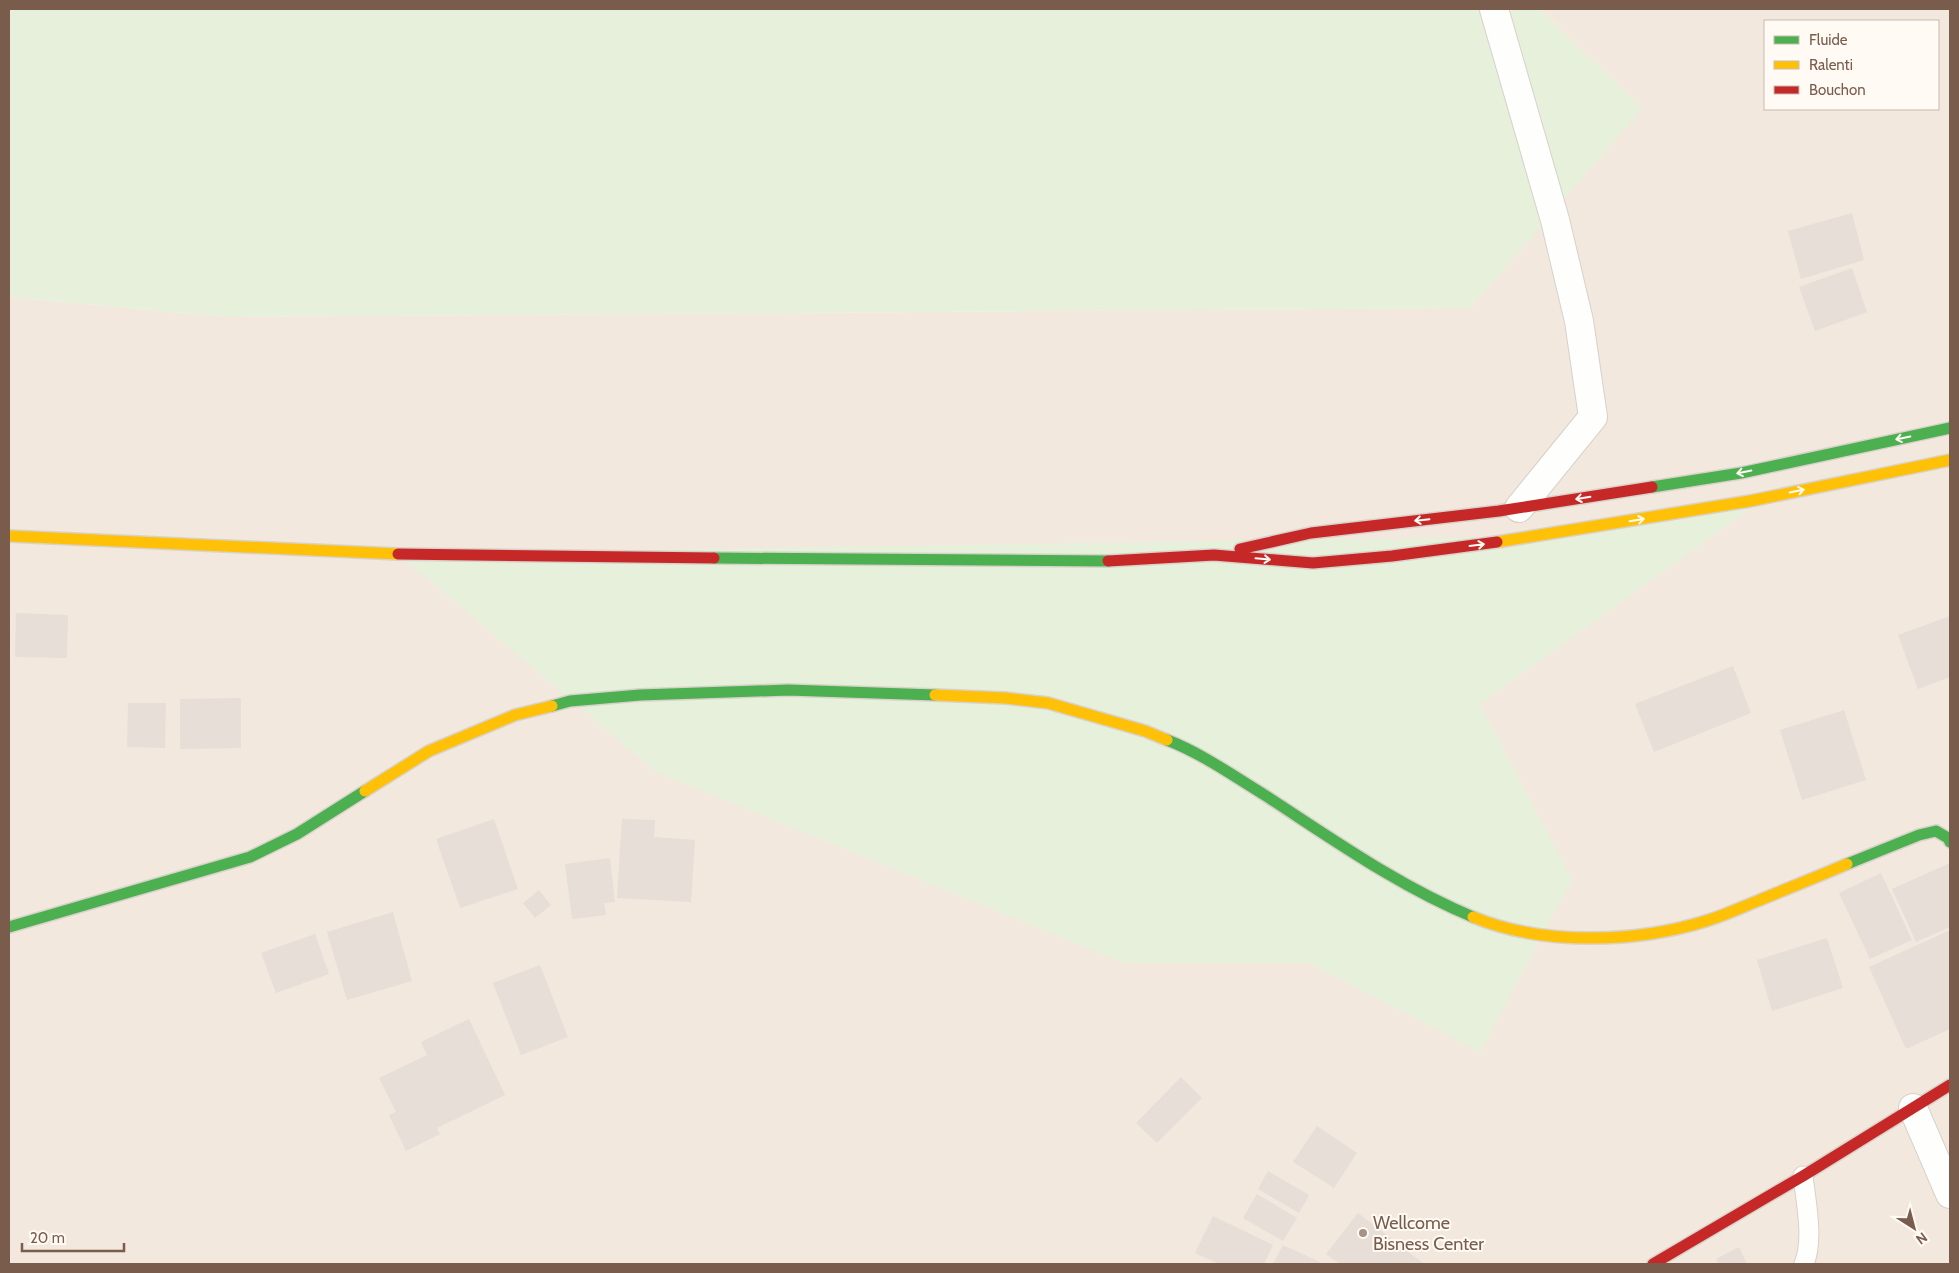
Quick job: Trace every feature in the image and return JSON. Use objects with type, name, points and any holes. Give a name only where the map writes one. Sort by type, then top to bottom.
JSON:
[{"type":"main road","points":[[1214,555],[1311,533],[1519,508],[1740,473],[1950,428]]},
{"type":"main road","points":[[9,536],[430,555],[1093,562],[1214,555],[1313,563],[1392,556],[1500,542],[1750,501],[1950,460]]},
{"type":"main road","points":[[9,928],[250,857],[297,834],[429,751],[516,715],[570,701],[640,695],[788,690],[1005,698],[1048,703],[1145,731],[1184,746],[1399,881],[1438,902],[1484,922],[1543,936],[1585,938],[1631,936],[1674,929],[1710,920],[1919,835],[1936,831],[1948,838],[1950,842]]},
{"type":"main road","points":[[1653,1264],[1804,1176],[1950,1086]]},
{"type":"street","points":[[1494,9],[1555,220],[1579,321],[1593,417],[1519,508]]},
{"type":"street","points":[[1913,1108],[1950,1194]]},
{"type":"lane","points":[[1804,1176],[1808,1223],[1807,1257],[1804,1264]]},
{"type":"shaded area","points":[[1540,9],[1950,9],[1950,1264],[9,1264],[9,297],[227,317],[1470,308],[1641,109]]},
{"type":"green space","points":[[9,9],[1540,9],[1642,109],[1470,308],[227,317],[9,297]]},
{"type":"green space","points":[[1753,507],[1480,704],[1572,880],[1480,1052],[1309,963],[1124,963],[656,772],[397,553],[1501,537]]},
{"type":"building","points":[[1852,213],[1864,260],[1801,279],[1788,231]]},
{"type":"building","points":[[1852,268],[1867,312],[1815,331],[1799,287]]},
{"type":"building","points":[[16,613],[68,615],[67,658],[15,657]]},
{"type":"building","points":[[1950,616],[1950,677],[1918,689],[1898,635]]},
{"type":"building","points":[[1733,666],[1751,713],[1654,752],[1635,704]]},
{"type":"building","points":[[241,698],[241,748],[180,749],[180,699]]},
{"type":"building","points":[[128,703],[166,703],[165,748],[127,747]]},
{"type":"building","points":[[1844,710],[1866,780],[1802,800],[1780,730]]},
{"type":"building","points":[[494,819],[518,889],[460,908],[436,839]]},
{"type":"building","points":[[622,819],[655,820],[654,837],[695,840],[691,902],[617,898]]},
{"type":"building","points":[[610,858],[615,902],[604,903],[606,915],[572,919],[565,864]]},
{"type":"building","points":[[1950,863],[1950,927],[1916,942],[1892,889]]},
{"type":"building","points":[[1881,873],[1912,940],[1870,959],[1839,893]]},
{"type":"building","points":[[539,890],[551,905],[535,918],[523,903]]},
{"type":"building","points":[[393,912],[412,981],[347,1000],[327,932]]},
{"type":"building","points":[[1950,930],[1950,1029],[1906,1049],[1869,967]]},
{"type":"building","points":[[315,934],[329,974],[276,993],[261,953]]},
{"type":"building","points":[[1827,938],[1843,988],[1772,1011],[1757,960]]},
{"type":"building","points":[[540,965],[568,1037],[521,1055],[493,983]]},
{"type":"building","points":[[469,1019],[505,1095],[437,1128],[440,1134],[406,1151],[389,1115],[396,1112],[379,1078],[427,1055],[421,1042]]},
{"type":"building","points":[[1181,1077],[1202,1098],[1157,1143],[1136,1123]]},
{"type":"building","points":[[1317,1126],[1357,1153],[1334,1188],[1293,1162]]},
{"type":"building","points":[[1268,1171],[1309,1195],[1299,1213],[1258,1189]]},
{"type":"building","points":[[1257,1194],[1297,1218],[1283,1241],[1243,1218]]},
{"type":"building","name":"Wellcome Bisness Center","points":[[1358,1213],[1424,1264],[1340,1264],[1326,1254]]},
{"type":"building","points":[[1213,1216],[1273,1245],[1264,1264],[1219,1264],[1195,1253]]},
{"type":"building","points":[[1283,1245],[1324,1264],[1273,1264]]},
{"type":"building","points":[[1739,1247],[1747,1264],[1719,1264],[1716,1259]]},
{"type":"traffic: fast","points":[[1652,487],[1741,473],[1950,428]]},
{"type":"traffic: fast","points":[[714,558],[1108,561]]},
{"type":"traffic: fast","points":[[552,706],[570,701],[640,695],[788,690],[935,695]]},
{"type":"traffic: fast","points":[[1167,740],[1192,751],[1216,765],[1392,876],[1445,905],[1473,917]]},
{"type":"traffic: fast","points":[[9,927],[250,857],[297,834],[365,791]]},
{"type":"traffic: fast","points":[[1847,864],[1919,835],[1936,831],[1948,838],[1950,842]]},
{"type":"traffic: slow","points":[[1497,542],[1750,501],[1950,460]]},
{"type":"traffic: slow","points":[[9,536],[398,554]]},
{"type":"traffic: slow","points":[[935,695],[1005,698],[1048,703],[1145,731],[1167,740]]},
{"type":"traffic: slow","points":[[365,791],[429,751],[515,715],[552,706]]},
{"type":"traffic: slow","points":[[1473,917],[1529,933],[1560,937],[1622,937],[1652,933],[1681,928],[1715,918],[1847,864]]},
{"type":"traffic: jam","points":[[1240,549],[1311,533],[1499,511],[1652,487]]},
{"type":"traffic: jam","points":[[1108,561],[1214,555],[1313,563],[1392,556],[1497,542]]},
{"type":"traffic: jam","points":[[398,554],[714,558]]},
{"type":"traffic: jam","points":[[1653,1264],[1803,1176],[1950,1085]]},
{"type":"place","name":"Wellcome Bisness Center","points":[[1363,1233]]}]
